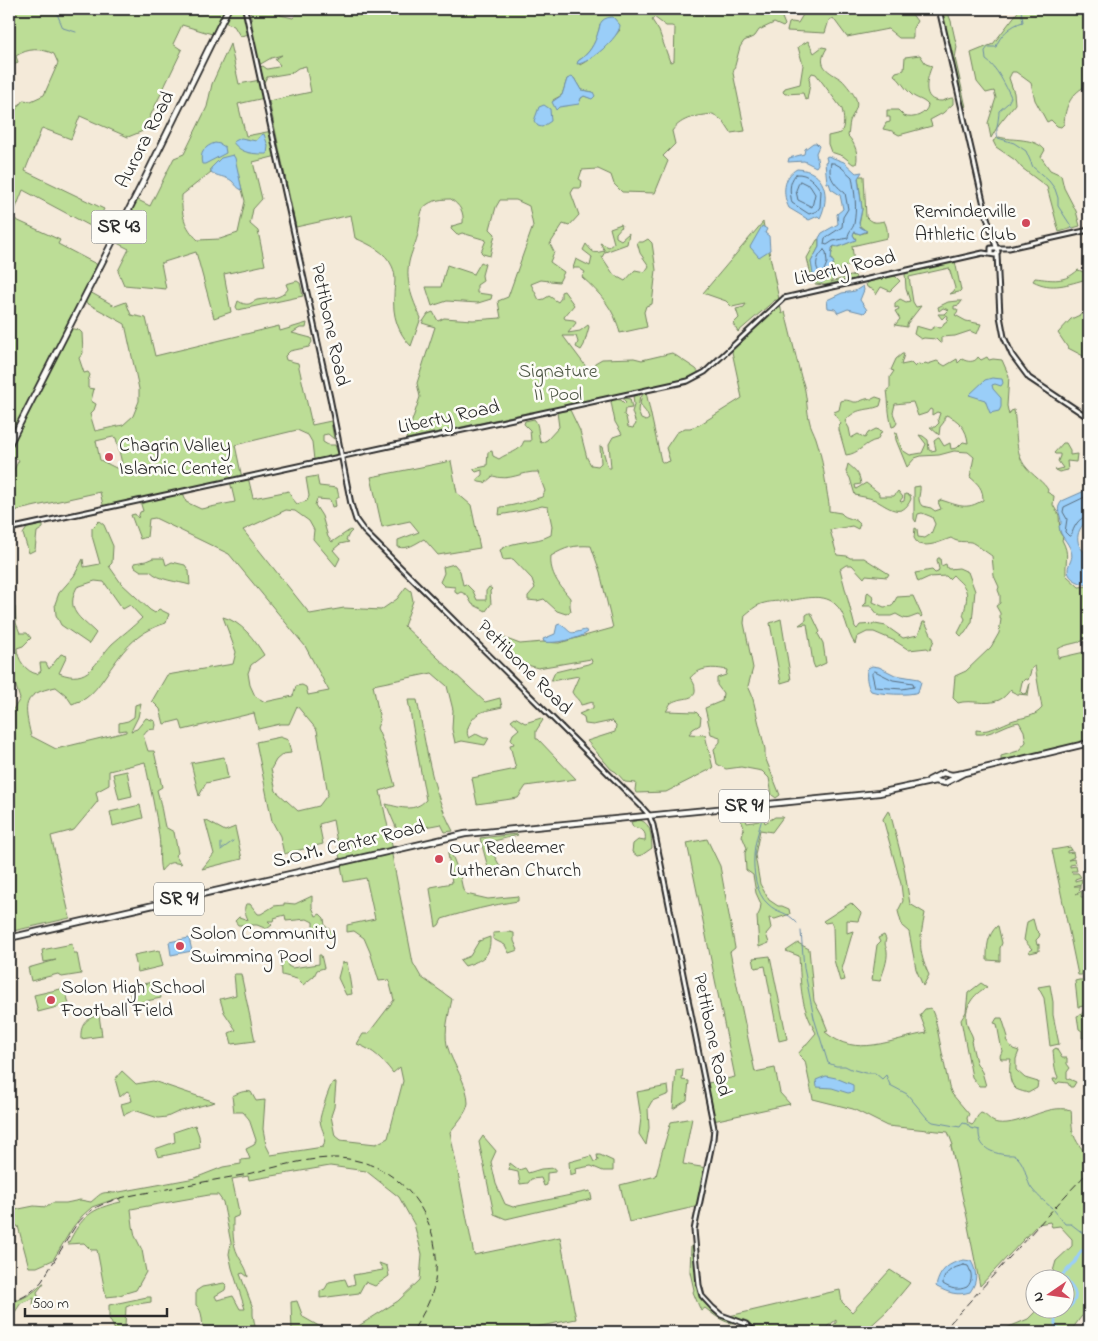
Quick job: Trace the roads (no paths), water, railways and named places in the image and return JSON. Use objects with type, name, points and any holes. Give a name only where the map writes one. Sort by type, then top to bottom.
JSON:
[{"type":"main road","name":"Aurora Road","points":[[9,445],[145,178],[228,9]]},
{"type":"main road","name":"SR 91","points":[[924,783],[940,781],[944,783],[948,778],[964,773],[1089,743]]},
{"type":"main road","name":"SR 91","points":[[924,783],[944,773],[948,778]]},
{"type":"main road","points":[[940,775],[940,781]]},
{"type":"main road","name":"S.O.M. Center Road","points":[[9,938],[464,834],[879,793],[924,783]]},
{"type":"street","name":"Pettibone Road","points":[[245,9],[354,516],[361,528],[649,815],[654,829],[714,1128],[714,1139],[694,1230],[699,1285],[702,1296],[721,1315],[746,1324],[754,1332]]},
{"type":"street","points":[[939,9],[994,251],[998,271],[1002,330],[1009,350],[1022,370],[1036,383],[1089,418]]},
{"type":"street","name":"Liberty Road","points":[[9,529],[691,380],[705,372],[779,301],[787,297],[1089,230]]},
{"type":"street","points":[[637,816],[642,811],[642,806]]},
{"type":"water","points":[[613,17],[620,25],[619,30],[610,43],[589,60],[577,64],[593,45],[601,22],[606,18]]},
{"type":"water","points":[[574,78],[581,90],[593,92],[595,96],[592,99],[584,96],[579,104],[559,107],[556,110],[552,102],[562,95],[567,79]]},
{"type":"water","points":[[544,105],[550,109],[551,121],[542,127],[538,126],[534,121],[539,107]]},
{"type":"water","points":[[264,134],[268,146],[267,154],[244,151],[233,142],[241,138],[256,141]]},
{"type":"water","points":[[215,143],[225,147],[226,153],[202,164],[202,153],[208,146]]},
{"type":"water","points":[[813,143],[819,146],[816,153],[818,164],[816,167],[804,161],[788,162],[789,158],[804,154],[805,149]]},
{"type":"water","points":[[233,155],[242,190],[230,179],[211,172],[211,168],[221,158]]},
{"type":"water","points":[[828,156],[844,162],[856,173],[862,172],[858,178],[862,209],[859,223],[860,227],[867,231],[860,234],[854,232],[853,235],[856,240],[832,248],[831,260],[834,262],[829,271],[830,277],[821,283],[819,280],[815,280],[816,277],[813,274],[811,262],[819,247],[819,238],[822,233],[838,224],[837,214],[843,209],[840,195],[831,189],[829,183],[827,183],[825,162]]},
{"type":"water","points":[[797,169],[806,170],[814,174],[823,186],[825,201],[820,218],[818,216],[809,220],[789,208],[785,197],[786,181],[792,172]]},
{"type":"water","points":[[762,226],[767,229],[765,233],[769,236],[770,250],[759,257],[750,247]]},
{"type":"water","points":[[863,286],[864,290],[860,300],[867,310],[864,313],[848,309],[838,313],[835,309],[828,308],[827,300],[842,293],[855,291]]},
{"type":"water","points":[[992,378],[1002,379],[1003,383],[1001,386],[992,385],[1001,398],[1001,407],[999,411],[990,413],[985,400],[969,395],[985,380]]},
{"type":"water","points":[[1089,489],[1089,520],[1084,523],[1079,532],[1078,543],[1084,552],[1089,555],[1089,585],[1076,581],[1070,576],[1068,568],[1072,554],[1060,530],[1061,521],[1058,510],[1062,501]]},
{"type":"water","points":[[560,624],[571,632],[585,630],[588,632],[567,640],[544,642],[543,639],[555,634],[557,625]]},
{"type":"water","points":[[872,666],[879,667],[895,675],[919,679],[921,682],[918,692],[894,694],[871,691],[867,673],[868,668]]},
{"type":"water","name":"Solon Community Swimming Pool","points":[[189,938],[192,951],[171,955],[169,942]]},
{"type":"water","points":[[826,1076],[853,1085],[853,1092],[848,1093],[832,1088],[817,1087],[816,1080]]},
{"type":"water","points":[[964,1260],[971,1261],[975,1273],[974,1284],[970,1292],[953,1293],[936,1286],[942,1272],[949,1265]]},
{"type":"waterway","points":[[55,9],[63,28],[76,32]]},
{"type":"waterway","points":[[1023,9],[1021,10],[1023,22],[1006,32],[996,47],[988,47],[985,51],[986,60],[997,71],[1011,97],[1008,103],[999,111],[997,135],[998,138],[1014,143],[1026,151],[1033,167],[1055,189],[1058,206],[1073,229]]},
{"type":"waterway","points":[[764,810],[754,851],[756,882],[764,900],[797,923]]},
{"type":"waterway","points":[[221,850],[233,841]]},
{"type":"waterway","points":[[221,843],[221,849]]},
{"type":"waterway","points":[[801,931],[804,968],[814,1018],[828,1063],[836,1066],[845,1066],[865,1073],[875,1073],[882,1079],[886,1075],[890,1085],[907,1094],[927,1118],[933,1122],[960,1127],[963,1123],[967,1124],[970,1128],[979,1130],[979,1136],[983,1145],[991,1151],[1017,1157],[1022,1164],[1030,1186],[1052,1208]]},
{"type":"waterway","points":[[1054,1210],[1065,1224],[1071,1224],[1084,1234],[1085,1250]]},
{"type":"waterway","points":[[1069,1268],[1081,1251],[1089,1249]]},
{"type":"waterway","points":[[1055,1318],[1057,1329],[1064,1332]]},
{"type":"railway","points":[[9,1302],[23,1297],[39,1285],[76,1225],[89,1212],[106,1203],[128,1196],[243,1175],[296,1162],[336,1158],[369,1164],[387,1173],[417,1201],[427,1219],[436,1259],[435,1281],[429,1301],[412,1332]]},
{"type":"railway","points":[[942,1332],[1089,1171]]},
{"type":"place","name":"Reminderville Athletic Club","points":[[1026,223]]},
{"type":"place","name":"Chagrin Valley Islamic Center","points":[[109,457]]},
{"type":"place","name":"Our Redeemer Lutheran Church","points":[[439,859]]},
{"type":"place","name":"Solon Community Swimming Pool","points":[[180,946]]},
{"type":"place","name":"Solon High School Football Field","points":[[51,1000]]},
{"type":"park label","name":"Signature II Pool","points":[[558,384]]}]
